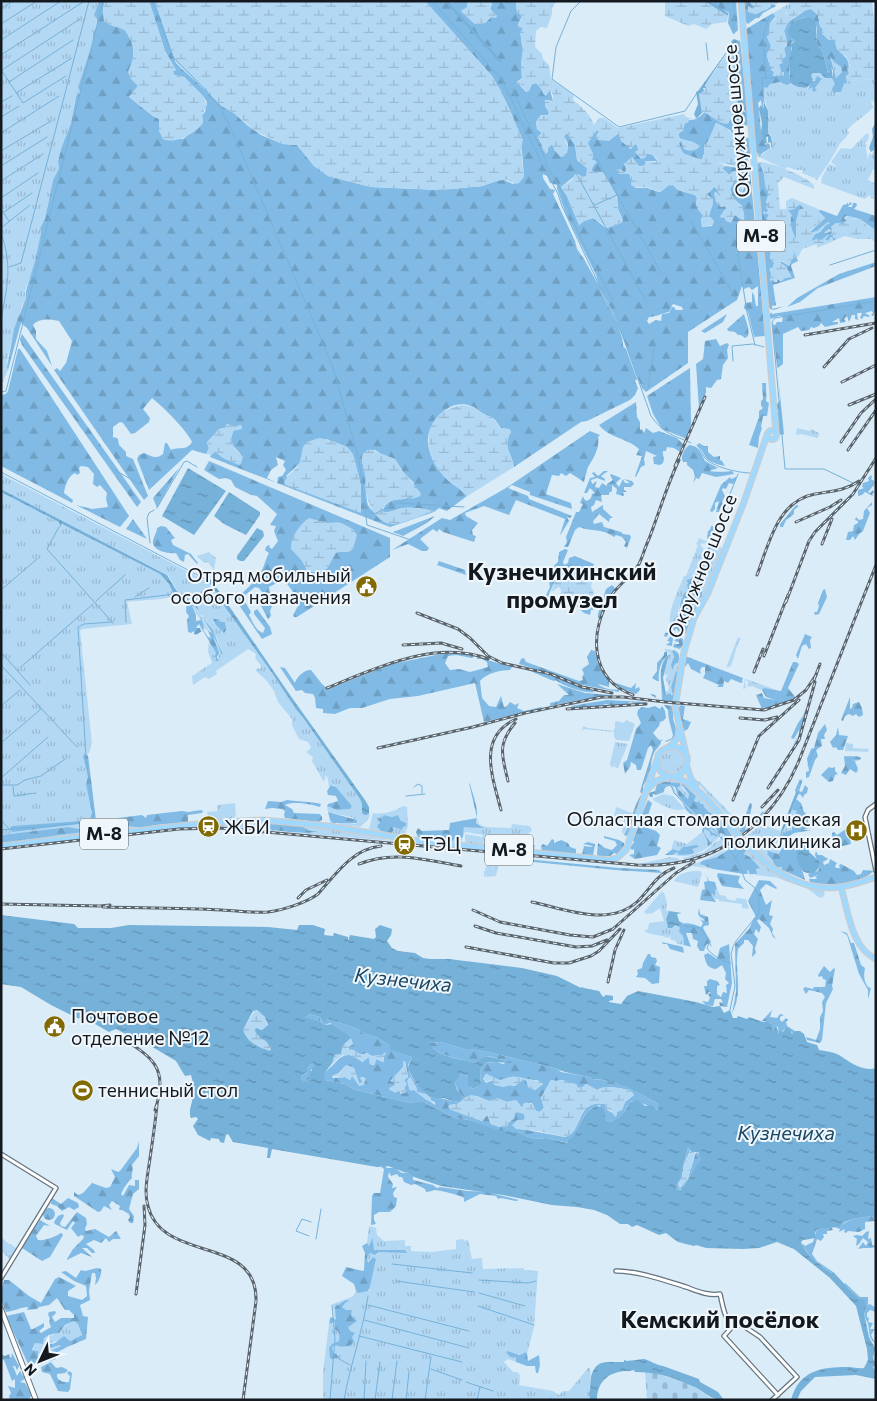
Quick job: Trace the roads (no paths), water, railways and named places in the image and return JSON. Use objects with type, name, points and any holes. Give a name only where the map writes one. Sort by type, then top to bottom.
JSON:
[{"type":"main road","name":"Окружное шоссе","points":[[741,1],[776,433],[776,438],[772,439],[763,449]]},
{"type":"main road","name":"Окружное шоссе","points":[[679,726],[676,707],[686,645],[694,618],[708,593],[763,449],[774,414]]},
{"type":"main road","points":[[772,439],[768,433],[772,430],[776,433]]},
{"type":"main road","name":"М-8","points":[[1,846],[207,823],[263,820],[328,826],[425,842],[608,860],[617,858],[626,850],[657,760],[661,751],[678,738],[679,726]]},
{"type":"main road","name":"М-8","points":[[679,726],[687,756],[687,767]]},
{"type":"main road","points":[[669,746],[680,748],[687,756]]},
{"type":"main road","points":[[657,760],[660,771],[670,777],[684,780],[694,787],[772,868],[795,880],[823,887],[841,887],[876,877]]},
{"type":"main road","points":[[646,792],[656,781],[680,775],[687,767]]},
{"type":"main road","points":[[687,767],[695,785],[727,819],[736,832]]},
{"type":"main road","points":[[841,887],[857,941],[864,950],[876,959]]},
{"type":"main road","points":[[1,1308],[36,1400]]},
{"type":"street","points":[[876,804],[865,815],[876,871]]},
{"type":"street","points":[[1,1154],[56,1188],[1,1278]]},
{"type":"street","points":[[616,1271],[636,1273],[710,1295],[720,1294],[725,1316],[733,1326]]},
{"type":"street","points":[[772,1400],[778,1395],[798,1377],[760,1337],[742,1325],[733,1326],[724,1336],[778,1395]]},
{"type":"water","points":[[807,17],[814,19],[817,44],[823,53],[828,73],[830,71],[829,64],[831,65],[833,78],[825,78],[820,73],[813,73],[811,75],[813,80],[808,87],[803,88],[790,82],[789,61],[792,48],[790,45],[795,41],[790,38],[787,31],[792,21]]},
{"type":"water","points":[[736,44],[739,45],[743,109],[747,113],[745,117],[742,113],[740,114],[738,108],[734,63]]},
{"type":"water","points":[[728,50],[705,85],[706,88],[703,88],[704,91],[699,94],[702,113],[697,118],[694,119],[696,118],[694,114],[698,104],[696,92]]},
{"type":"water","points":[[764,102],[768,111],[768,133],[771,137],[773,149],[771,143],[768,142],[768,136],[766,138],[767,143],[764,144],[761,133],[762,124],[759,108],[761,105],[763,110]]},
{"type":"water","points":[[876,122],[876,143],[874,150],[871,152],[869,148],[873,137],[872,129]]},
{"type":"water","points":[[188,468],[226,491],[194,535],[162,516]]},
{"type":"water","points":[[1,489],[167,575],[178,593],[176,595],[173,593],[169,584],[160,574],[62,524],[60,527],[59,522],[1,492]]},
{"type":"water","points":[[229,492],[260,512],[260,515],[246,535],[224,524],[214,516]]},
{"type":"water","points":[[257,528],[263,531],[264,536],[244,561],[240,561],[237,559],[237,556]]},
{"type":"water","points":[[711,544],[684,622],[678,631],[676,627],[706,551]]},
{"type":"water","points":[[206,578],[210,579],[216,587],[365,800],[369,807],[369,814],[365,815],[362,813],[360,799]]},
{"type":"water","points":[[669,654],[663,678],[666,694],[663,699],[661,670],[662,664]]},
{"type":"water","points":[[796,792],[799,792],[783,831],[781,831]]},
{"type":"water","points":[[805,842],[809,843],[809,852],[819,861],[820,866],[812,873],[804,872],[800,867],[797,856],[796,845]]},
{"type":"water","points":[[669,911],[682,913],[677,914],[679,921],[682,923],[680,927],[675,925],[672,928],[668,928],[666,919]]},
{"type":"water","name":"Кузнечиха","points":[[1,915],[74,924],[78,928],[111,928],[129,925],[268,927],[297,930],[299,925],[313,925],[325,929],[324,935],[333,936],[334,933],[348,937],[348,941],[350,935],[374,939],[376,937],[375,929],[380,925],[392,929],[387,941],[392,948],[398,951],[415,953],[423,958],[449,959],[522,968],[557,976],[581,988],[599,991],[603,997],[606,995],[613,996],[613,1000],[609,1002],[621,1004],[627,996],[638,991],[713,1007],[720,1006],[724,1013],[730,1010],[733,1018],[738,1016],[747,1019],[749,1017],[763,1022],[767,1021],[772,1025],[772,1032],[774,1032],[776,1025],[779,1034],[785,1028],[789,1028],[792,1034],[795,1031],[800,1031],[804,1034],[807,1042],[817,1045],[819,1050],[837,1054],[866,1069],[876,1068],[876,1220],[872,1216],[852,1219],[839,1227],[817,1229],[815,1233],[816,1238],[801,1242],[814,1260],[832,1274],[833,1272],[858,1297],[866,1300],[864,1313],[869,1337],[875,1348],[873,1358],[876,1365],[873,1367],[876,1372],[876,1379],[856,1375],[815,1377],[801,1391],[797,1400],[791,1400],[800,1382],[813,1372],[829,1368],[864,1368],[868,1360],[856,1306],[830,1278],[794,1249],[777,1242],[759,1248],[743,1249],[694,1246],[678,1242],[666,1233],[659,1235],[637,1225],[632,1227],[628,1224],[620,1224],[607,1215],[594,1210],[552,1205],[503,1195],[441,1186],[388,1166],[377,1167],[272,1149],[270,1158],[267,1158],[268,1148],[233,1142],[228,1134],[224,1143],[220,1142],[219,1139],[211,1138],[210,1141],[198,1135],[193,1126],[198,1119],[196,1117],[191,1118],[190,1115],[193,1099],[192,1078],[191,1075],[185,1076],[176,1061],[144,1042],[116,1029],[109,1032],[88,1020],[77,1018],[21,987],[1,984]],"holes":[[[257,1010],[265,1017],[268,1025],[262,1030],[256,1028],[255,1031],[260,1038],[266,1041],[271,1048],[270,1051],[254,1044],[243,1030],[253,1011]],[[310,1014],[320,1017],[322,1022],[328,1019],[358,1029],[361,1032],[378,1038],[389,1045],[391,1050],[412,1057],[408,1067],[412,1077],[422,1090],[436,1098],[460,1101],[463,1097],[457,1090],[455,1083],[461,1074],[467,1075],[468,1085],[473,1089],[481,1085],[480,1071],[484,1063],[513,1063],[492,1057],[485,1057],[475,1063],[444,1055],[428,1043],[441,1042],[468,1050],[488,1052],[592,1079],[619,1084],[658,1104],[659,1108],[657,1110],[651,1105],[645,1106],[638,1100],[634,1101],[629,1103],[621,1115],[610,1122],[606,1120],[603,1107],[596,1106],[583,1118],[568,1143],[546,1138],[533,1139],[517,1132],[498,1130],[469,1120],[455,1118],[422,1101],[410,1103],[325,1080],[325,1073],[334,1055],[341,1054],[343,1045],[351,1038],[332,1024],[325,1025],[317,1020],[305,1017]],[[314,1063],[312,1071],[310,1071],[310,1078],[306,1082],[301,1079],[302,1075],[308,1072],[307,1069]],[[688,1148],[692,1152],[698,1152],[701,1159],[681,1190],[677,1190],[676,1186]]]},
{"type":"water","points":[[644,1359],[699,1379],[700,1382],[718,1392],[724,1400],[710,1397],[695,1387],[670,1377],[635,1372],[634,1370],[614,1373],[609,1376],[601,1383],[597,1400],[590,1400],[591,1377],[596,1366],[604,1362]]},
{"type":"waterway","points":[[1,9],[13,1]]},
{"type":"waterway","points":[[1,24],[37,1]]},
{"type":"waterway","points":[[1,40],[61,1]]},
{"type":"waterway","points":[[9,267],[21,263],[89,1]]},
{"type":"waterway","points":[[1,392],[6,391],[103,1]]},
{"type":"waterway","points":[[152,1],[173,57],[220,107],[233,133],[333,368],[359,460],[367,525],[411,540]]},
{"type":"waterway","points":[[432,1],[502,80],[558,194],[622,334],[651,416],[664,430],[691,443]]},
{"type":"waterway","points":[[446,1],[500,61]]},
{"type":"waterway","points":[[581,1],[571,11],[556,47],[552,79],[619,127],[685,111],[697,93]]},
{"type":"waterway","points":[[707,1],[727,14]]},
{"type":"waterway","points":[[734,1],[734,30]]},
{"type":"waterway","points":[[1,55],[83,2]]},
{"type":"waterway","points":[[766,78],[763,38],[769,17]]},
{"type":"waterway","points":[[2,70],[80,19]]},
{"type":"waterway","points":[[9,82],[73,40]]},
{"type":"waterway","points":[[706,43],[708,60]]},
{"type":"waterway","points":[[717,66],[731,46]]},
{"type":"waterway","points":[[16,93],[72,58]]},
{"type":"waterway","points":[[2,71],[23,103],[66,76]]},
{"type":"waterway","points":[[764,103],[762,78],[778,78]]},
{"type":"waterway","points":[[512,89],[546,160],[546,165],[560,187],[581,240],[613,301]]},
{"type":"waterway","points":[[1,102],[12,96]]},
{"type":"waterway","points":[[1,133],[59,96]]},
{"type":"waterway","points":[[1,117],[19,106]]},
{"type":"waterway","points":[[1,151],[51,121]]},
{"type":"waterway","points":[[1,166],[47,137]]},
{"type":"waterway","points":[[1,181],[43,154]]},
{"type":"waterway","points":[[596,158],[662,274]]},
{"type":"waterway","points":[[570,162],[647,303]]},
{"type":"waterway","points":[[1,198],[38,173]]},
{"type":"waterway","points":[[4,212],[32,193]]},
{"type":"waterway","points":[[595,205],[617,195]]},
{"type":"waterway","points":[[1,228],[30,205]]},
{"type":"waterway","points":[[1,209],[9,221]]},
{"type":"waterway","points":[[690,219],[736,299]]},
{"type":"waterway","points":[[746,232],[738,255],[747,312],[755,345]]},
{"type":"waterway","points":[[1,233],[8,266],[7,287],[1,320]]},
{"type":"waterway","points":[[830,265],[876,250]]},
{"type":"waterway","points":[[853,483],[824,469],[785,469],[772,322],[775,318],[876,301]]},
{"type":"waterway","points":[[648,388],[655,343]]},
{"type":"waterway","points":[[733,361],[732,346],[753,344],[764,347]]},
{"type":"waterway","points":[[697,445],[705,458],[714,464],[733,471],[750,473]]},
{"type":"waterway","points":[[157,508],[184,462],[187,461],[197,467]]},
{"type":"waterway","points":[[113,469],[141,485]]},
{"type":"waterway","points":[[1,472],[207,580]]},
{"type":"waterway","points":[[710,544],[738,474]]},
{"type":"waterway","points":[[366,510],[374,514],[413,496]]},
{"type":"waterway","points":[[400,503],[464,507]]},
{"type":"waterway","points":[[150,543],[147,518],[149,513],[154,510]]},
{"type":"waterway","points":[[59,527],[47,549],[113,623]]},
{"type":"waterway","points":[[1,590],[37,559]]},
{"type":"waterway","points":[[96,601],[125,575]]},
{"type":"waterway","points":[[135,597],[149,588]]},
{"type":"waterway","points":[[126,622],[125,600],[175,594]]},
{"type":"waterway","points":[[21,667],[93,604]]},
{"type":"waterway","points":[[1,830],[94,822],[86,757],[78,627],[84,624],[112,622]]},
{"type":"waterway","points":[[1,652],[30,685]]},
{"type":"waterway","points":[[1,665],[77,747]]},
{"type":"waterway","points":[[1,706],[20,690]]},
{"type":"waterway","points":[[1,743],[41,709]]},
{"type":"waterway","points":[[1,778],[48,737]]},
{"type":"waterway","points":[[644,792],[642,787],[655,746],[662,740]]},
{"type":"waterway","points":[[808,765],[814,750],[816,750]]},
{"type":"waterway","points":[[1,785],[17,785],[25,780],[41,776],[65,759]]},
{"type":"waterway","points":[[798,793],[802,780]]},
{"type":"waterway","points":[[414,787],[418,784],[422,786],[422,793]]},
{"type":"waterway","points":[[647,794],[653,794],[669,785],[672,787],[674,793],[724,841],[739,864],[745,880],[754,887],[759,896],[759,913],[736,941],[731,954],[735,986],[730,1010]]},
{"type":"waterway","points":[[13,786],[14,796],[36,793]]},
{"type":"waterway","points":[[406,796],[425,794]]},
{"type":"waterway","points":[[1,820],[9,829]]},
{"type":"waterway","points":[[780,839],[782,831]]},
{"type":"waterway","points":[[735,858],[746,846]]},
{"type":"waterway","points":[[682,923],[685,926],[701,928],[711,946]]},
{"type":"waterway","points":[[709,943],[707,948],[711,953],[731,963]]},
{"type":"waterway","points":[[316,1239],[321,1209]]},
{"type":"waterway","points":[[309,1236],[296,1231],[302,1219],[311,1222]]},
{"type":"waterway","points":[[392,1264],[472,1273]]},
{"type":"waterway","points":[[479,1280],[528,1283],[536,1281]]},
{"type":"waterway","points":[[396,1281],[474,1292]]},
{"type":"waterway","points":[[479,1293],[525,1306]]},
{"type":"waterway","points":[[344,1400],[368,1296]]},
{"type":"waterway","points":[[330,1400],[335,1338],[332,1305]]},
{"type":"waterway","points":[[368,1305],[469,1331]]},
{"type":"waterway","points":[[478,1306],[534,1325]]},
{"type":"waterway","points":[[364,1320],[469,1348]]},
{"type":"waterway","points":[[359,1336],[462,1362]]},
{"type":"waterway","points":[[334,1356],[350,1365]]},
{"type":"waterway","points":[[425,1400],[431,1357]]},
{"type":"waterway","points":[[364,1400],[366,1361]]},
{"type":"waterway","points":[[392,1400],[397,1361]]},
{"type":"waterway","points":[[375,1400],[380,1362]]},
{"type":"waterway","points":[[431,1369],[462,1380]]},
{"type":"waterway","points":[[406,1400],[409,1372]]},
{"type":"waterway","points":[[466,1382],[493,1391]]},
{"type":"waterway","points":[[477,1400],[480,1387]]},
{"type":"railway","points":[[805,335],[876,323]]},
{"type":"railway","points":[[824,367],[849,339],[872,328]]},
{"type":"railway","points":[[842,382],[876,365]]},
{"type":"railway","points":[[849,405],[876,394]]},
{"type":"railway","points":[[675,466],[705,397]]},
{"type":"railway","points":[[841,442],[861,413],[876,399]]},
{"type":"railway","points":[[848,450],[876,410]]},
{"type":"railway","points":[[786,602],[809,541],[815,532],[853,494],[876,458]]},
{"type":"railway","points":[[633,695],[619,688],[608,678],[601,666],[597,653],[599,624],[611,596],[639,564],[679,460]]},
{"type":"railway","points":[[757,575],[776,526],[792,505],[802,498],[843,489],[859,481]]},
{"type":"railway","points":[[796,522],[841,500]]},
{"type":"railway","points":[[822,544],[832,519]]},
{"type":"railway","points":[[1,849],[179,829],[220,828],[637,865],[664,865],[689,860],[713,852],[734,841],[754,826],[771,808],[786,787],[798,763],[876,565]]},
{"type":"railway","points":[[764,656],[788,595]]},
{"type":"railway","points":[[417,613],[458,629],[488,656],[502,663],[551,674],[582,687],[612,693]]},
{"type":"railway","points":[[403,645],[441,643],[462,649]]},
{"type":"railway","points":[[754,672],[763,649]]},
{"type":"railway","points":[[327,688],[406,658],[427,654],[448,652],[488,659]]},
{"type":"railway","points":[[814,680],[820,664]]},
{"type":"railway","points":[[378,748],[602,697],[623,697],[764,710],[794,700],[806,690],[816,675]]},
{"type":"railway","points":[[768,788],[799,740],[815,682]]},
{"type":"railway","points":[[733,800],[759,736],[799,700]]},
{"type":"railway","points":[[567,709],[646,704]]},
{"type":"railway","points":[[740,718],[765,720],[777,717]]},
{"type":"railway","points":[[501,810],[494,785],[490,759],[496,736],[504,727],[516,719]]},
{"type":"railway","points":[[508,781],[503,757],[503,744],[505,737],[515,723]]},
{"type":"railway","points":[[762,807],[778,790]]},
{"type":"railway","points":[[103,907],[257,912],[280,910],[301,903],[318,894],[353,857],[371,848],[381,846]]},
{"type":"railway","points":[[359,864],[372,860],[397,857],[422,859],[461,866]]},
{"type":"railway","points":[[473,910],[500,922],[570,935],[593,937],[613,929],[676,873],[694,862]]},
{"type":"railway","points":[[532,902],[572,912],[600,915],[614,914],[638,901],[658,878],[674,868]]},
{"type":"railway","points":[[298,898],[306,890],[327,880]]},
{"type":"railway","points":[[1,904],[110,905]]},
{"type":"railway","points":[[475,926],[496,933],[576,947],[592,946],[607,940]]},
{"type":"railway","points":[[466,947],[554,963],[569,963],[591,956],[599,951],[620,929]]},
{"type":"railway","points":[[608,982],[615,950],[624,930]]},
{"type":"railway","points":[[118,1036],[148,1057],[159,1073],[159,1095],[155,1110]]},
{"type":"railway","points":[[157,1105],[146,1191],[148,1206],[157,1224],[171,1236],[226,1257],[242,1266],[253,1280],[256,1301],[243,1400]]},
{"type":"railway","points":[[136,1294],[145,1225],[144,1206]]},
{"type":"place","name":"Отряд мобильный особого назначения","points":[[367,586]]},
{"type":"place","name":"ЖБИ","points":[[208,827]]},
{"type":"place","name":"Областная стоматологическая поликлиника","points":[[857,830]]},
{"type":"place","name":"ТЭЦ","points":[[405,844]]},
{"type":"place","name":"Почтовое отделение №12","points":[[55,1027]]},
{"type":"place","name":"теннисный стол","points":[[82,1090]]},
{"type":"district","name":"Кузнечихинский промузел","points":[[562,586]]},
{"type":"district","name":"Кемский посёлок","points":[[720,1320]]}]
